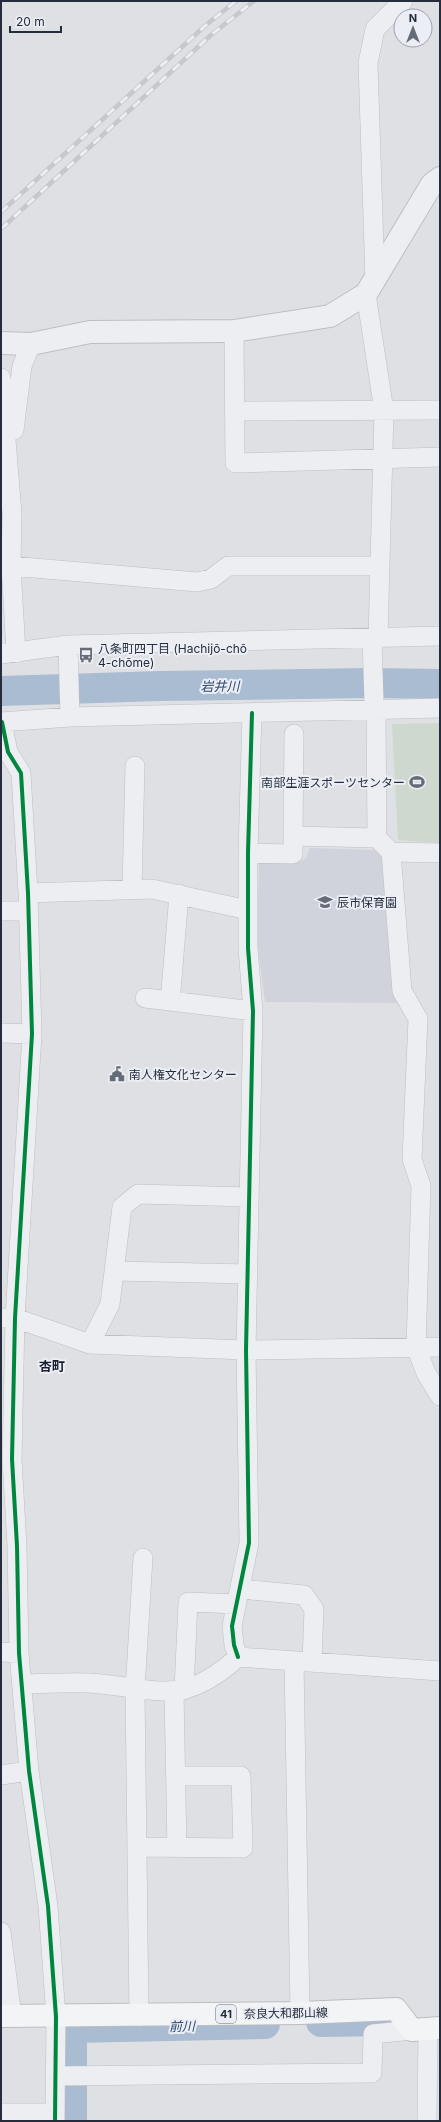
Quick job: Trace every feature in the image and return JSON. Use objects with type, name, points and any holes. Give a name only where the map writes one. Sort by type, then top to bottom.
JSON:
[{"type":"main road","name":"奈良大和郡山線","points":[[6,2016],[139,2016],[300,2013],[396,2009],[427,2029]]},
{"type":"street","points":[[377,838],[374,641],[384,411],[371,287],[368,63],[375,29],[403,1]]},
{"type":"street","points":[[1,344],[31,344],[90,332],[234,331],[330,316],[371,287],[432,184],[440,178]]},
{"type":"street","points":[[234,331],[235,463],[440,457]]},
{"type":"street","points":[[10,467],[22,366],[31,344]]},
{"type":"street","points":[[1,378],[10,467],[12,514],[8,654],[374,641],[440,636]]},
{"type":"street","points":[[234,411],[440,410]]},
{"type":"street","points":[[11,566],[197,582],[211,579],[228,566],[378,566]]},
{"type":"street","points":[[68,651],[70,713]]},
{"type":"street","points":[[1,2113],[55,2117],[56,2076],[56,2017],[48,1906],[29,1771],[22,1684],[10,1652],[17,1546],[12,1460],[8,1318],[32,1034],[29,911],[21,773],[8,752],[2,722],[70,713],[252,714],[375,705],[440,708]]},
{"type":"street","points":[[238,1657],[234,1645],[232,1626],[249,1543],[246,1350],[253,1011],[248,948],[248,853],[252,714]]},
{"type":"street","points":[[248,853],[293,854],[294,734]]},
{"type":"street","points":[[132,889],[134,766]]},
{"type":"street","points":[[293,836],[377,838],[391,852],[402,991],[418,1019],[412,1159],[420,1186],[416,1348],[426,1373],[440,1396]]},
{"type":"street","points":[[391,852],[440,853]]},
{"type":"street","points":[[28,893],[152,889],[248,910]]},
{"type":"street","points":[[172,991],[179,894]]},
{"type":"street","points":[[1,911],[29,911]]},
{"type":"street","points":[[144,998],[253,1011]]},
{"type":"street","points":[[1,1033],[32,1034]]},
{"type":"street","points":[[90,1344],[110,1304],[122,1207],[138,1194],[248,1197]]},
{"type":"street","points":[[114,1271],[247,1274]]},
{"type":"street","points":[[8,1318],[90,1344],[246,1350],[440,1347]]},
{"type":"street","points":[[139,2016],[136,1690],[143,1558]]},
{"type":"street","points":[[251,1590],[304,1594],[314,1609],[303,1662],[300,2013]]},
{"type":"street","points":[[177,1848],[179,1691],[188,1602],[236,1604]]},
{"type":"street","points":[[22,1684],[100,1684],[136,1690],[179,1691],[196,1686],[218,1675],[238,1657],[440,1671]]},
{"type":"street","points":[[1,1776],[29,1771]]},
{"type":"street","points":[[137,1847],[243,1848],[242,1776],[177,1776]]},
{"type":"street","points":[[1,1932],[6,2016]]},
{"type":"street","points":[[56,2076],[372,2073],[373,2034],[427,2029],[427,2121]]},
{"type":"shaded area","name":"南部生涯スポーツセンター","points":[[440,723],[440,843],[398,840],[392,724]]},
{"type":"shaded area","name":"辰市保育園","points":[[310,848],[375,850],[390,865],[403,1003],[265,1002],[257,940],[259,863],[296,863],[306,858]]},
{"type":"waterway","name":"岩井川","points":[[1,691],[160,686],[370,683],[440,684]]},
{"type":"waterway","name":"前川","points":[[321,2022],[385,2021]]},
{"type":"waterway","name":"前川","points":[[72,2121],[72,2028],[265,2024]]},
{"type":"railway","points":[[1,212],[206,25],[236,1]]},
{"type":"railway","points":[[1,229],[211,35],[254,1]]},
{"type":"cycle path","points":[[238,1657],[234,1645],[232,1626],[249,1543],[246,1350],[253,1011],[248,948],[248,853],[252,713]]},
{"type":"cycle path","points":[[2,722],[8,752],[21,773],[28,893],[32,1034],[15,1318],[12,1459],[17,1546],[19,1653],[29,1771],[48,1906],[56,2017],[55,2121]]},
{"type":"place","name":"八条町四丁目 (Hachijō-chō 4-chōme)","points":[[86,655]]},
{"type":"place","name":"南部生涯スポーツセンター","points":[[417,782]]},
{"type":"place","name":"辰市保育園","points":[[325,902]]},
{"type":"place","name":"南人権文化センター","points":[[117,1074]]},
{"type":"district","name":"杏町","points":[[52,1366]]}]
